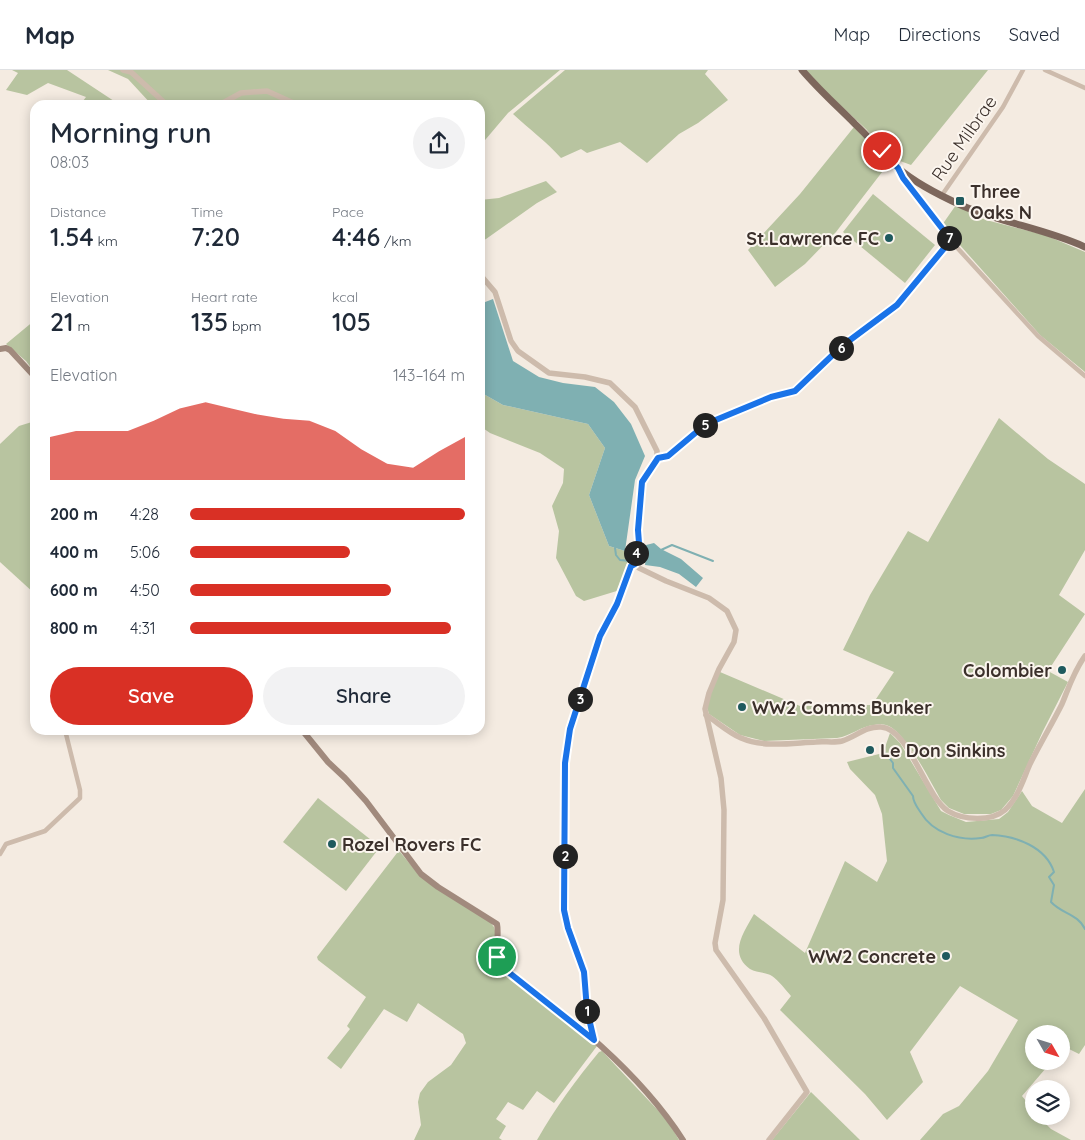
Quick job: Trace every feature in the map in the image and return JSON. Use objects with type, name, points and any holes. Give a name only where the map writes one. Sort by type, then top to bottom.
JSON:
[{"type":"main road","points":[[802,70],[834,105],[855,123],[898,168],[919,182],[962,205],[988,216],[1037,229],[1085,248]]},
{"type":"main road","points":[[0,348],[10,350],[30,372]]},
{"type":"main road","points":[[306,735],[328,762],[346,778],[366,801],[420,874],[497,924],[498,962],[594,1040],[640,1084],[659,1106],[682,1140]]},
{"type":"street","points":[[124,70],[131,72],[161,100]]},
{"type":"street","name":"Rue Milbrae","points":[[942,195],[1003,107],[1023,70]]},
{"type":"street","points":[[1045,70],[1085,88]]},
{"type":"street","points":[[228,100],[242,92],[268,91],[287,100]]},
{"type":"street","points":[[898,168],[951,240],[1038,336],[1085,376]]},
{"type":"street","points":[[913,190],[919,182]]},
{"type":"street","points":[[658,458],[668,456],[706,424],[771,397],[795,391],[842,346],[897,305],[951,240]]},
{"type":"street","points":[[485,280],[496,292],[511,341],[518,351],[550,373],[585,377],[610,383],[635,406],[657,451],[658,458],[642,482],[638,530],[639,543],[635,564],[631,566],[617,604],[600,636],[570,729],[565,763],[564,910],[568,928],[584,972],[587,1010],[594,1040]]},
{"type":"street","points":[[635,564],[639,568],[666,581],[709,598],[727,610],[736,630],[734,642],[719,669],[709,693],[705,709],[721,778],[724,810],[723,900],[715,943],[716,950],[764,1018],[807,1092],[769,1140]]},
{"type":"street","points":[[706,715],[741,738],[764,744],[843,740],[867,728],[882,726],[889,729],[903,742],[938,801],[948,811],[964,817],[995,817],[1005,810],[1017,795],[1030,764],[1062,704],[1077,668],[1085,656]]},
{"type":"street","points":[[0,854],[6,844],[45,832],[80,798],[80,790],[67,735]]},
{"type":"green space","points":[[12,70],[67,70],[112,100],[84,100],[86,97],[48,83],[27,95],[6,90],[18,73]]},
{"type":"green space","points":[[108,70],[560,70],[508,113],[485,140],[485,100],[147,100],[128,79]]},
{"type":"green space","points":[[565,70],[708,70],[705,74],[728,100],[698,123],[679,134],[647,163],[620,142],[587,153],[581,149],[561,158],[513,114]]},
{"type":"green space","points":[[806,70],[988,70],[911,165],[892,158],[866,129],[823,89]]},
{"type":"green space","points":[[854,127],[889,163],[836,232],[805,264],[775,287],[748,250],[800,194]]},
{"type":"green space","points":[[546,181],[557,192],[537,203],[485,240],[485,199],[499,198]]},
{"type":"green space","name":"St.Lawrence FC","points":[[873,194],[935,245],[905,283],[843,232]]},
{"type":"green space","points":[[956,205],[986,220],[1045,235],[1085,252],[1085,372],[1040,335],[942,225]]},
{"type":"green space","points":[[30,324],[30,366],[26,361],[6,344]]},
{"type":"green space","points":[[485,395],[503,405],[588,424],[605,448],[589,495],[609,546],[625,551],[628,561],[620,590],[584,601],[576,596],[556,558],[559,531],[552,506],[563,483],[564,469],[540,453],[485,430]]},
{"type":"green space","points":[[999,418],[1048,459],[1085,484],[1085,550],[1059,595],[1085,614],[1048,671],[1068,682],[1013,796],[1001,810],[991,814],[964,814],[949,808],[941,800],[909,746],[901,736],[886,725],[869,726],[837,738],[764,741],[740,735],[709,714],[709,699],[720,672],[800,706],[872,705],[894,672],[843,650],[870,595],[908,531],[928,542]]},
{"type":"green space","points":[[30,423],[30,589],[0,562],[0,444],[19,426]]},
{"type":"green space","points":[[890,733],[900,743],[941,811],[966,822],[999,819],[1008,812],[1022,791],[1032,806],[1062,823],[1085,789],[1085,1045],[1079,1054],[1070,1050],[1070,1025],[1025,1025],[1025,1070],[1044,1070],[1036,1080],[1025,1080],[1025,1092],[1022,1096],[1025,1100],[1025,1125],[1047,1125],[1071,1140],[920,1140],[943,1114],[959,1106],[988,1071],[1018,1020],[960,986],[910,1052],[923,1082],[887,1120],[865,1094],[780,1010],[791,996],[782,985],[770,975],[750,969],[743,963],[739,949],[740,942],[754,914],[805,953],[845,861],[877,882],[887,861],[882,814],[875,795],[850,769],[847,762],[883,753]]},
{"type":"green space","name":"Rozel Rovers FC","points":[[318,798],[380,847],[346,891],[283,842]]},
{"type":"green space","points":[[400,852],[420,876],[490,922],[495,931],[496,964],[597,1046],[554,1103],[537,1091],[523,1110],[508,1102],[496,1119],[506,1126],[499,1138],[502,1140],[414,1140],[421,1125],[418,1102],[420,1093],[428,1082],[451,1065],[466,1043],[463,1034],[418,1003],[407,1022],[384,1009],[341,1069],[327,1058],[350,1029],[347,1026],[366,997],[318,960],[317,957],[397,853]]},
{"type":"green space","points":[[602,1051],[668,1121],[679,1140],[537,1140],[566,1094],[599,1052]]},
{"type":"green space","points":[[811,1092],[860,1140],[772,1140]]},
{"type":"water","points":[[493,299],[513,361],[539,377],[563,383],[595,387],[614,402],[631,424],[645,456],[635,480],[625,551],[609,546],[589,495],[605,448],[588,424],[503,405],[485,395],[485,302]]},
{"type":"water","points":[[654,543],[661,549],[681,559],[703,578],[696,587],[679,574],[660,567],[645,565],[646,556],[641,549],[642,546]]},
{"type":"waterway","points":[[661,550],[672,545],[713,561]]},
{"type":"waterway","points":[[615,548],[616,555],[620,560],[630,561]]},
{"type":"waterway","points":[[639,561],[646,559]]},
{"type":"waterway","points":[[883,750],[913,796],[914,802],[921,813],[932,826],[956,837],[973,839],[992,835],[1011,838],[1029,844],[1044,856],[1054,872],[1049,877],[1054,885],[1051,902],[1078,920],[1085,929]]},
{"type":"place","name":"Three Oaks N","points":[[960,201]]},
{"type":"place","name":"St.Lawrence FC","points":[[889,238]]},
{"type":"place","name":"Colombier","points":[[1062,670]]},
{"type":"place","name":"WW2 Comms Bunker","points":[[742,707]]},
{"type":"place","name":"Le Don Sinkins","points":[[870,750]]},
{"type":"place","name":"Rozel Rovers FC","points":[[332,844]]},
{"type":"place","name":"WW2 Concrete","points":[[946,956]]},
{"type":"route","points":[[497,957],[502,967],[594,1040],[587,1010],[584,972],[568,928],[564,910],[565,763],[570,729],[600,636],[617,604],[631,566],[635,564],[639,543],[638,530],[642,482],[658,458],[668,456],[706,424],[771,397],[795,391],[842,346],[897,305],[951,240],[903,178],[898,168],[882,151]]}]
